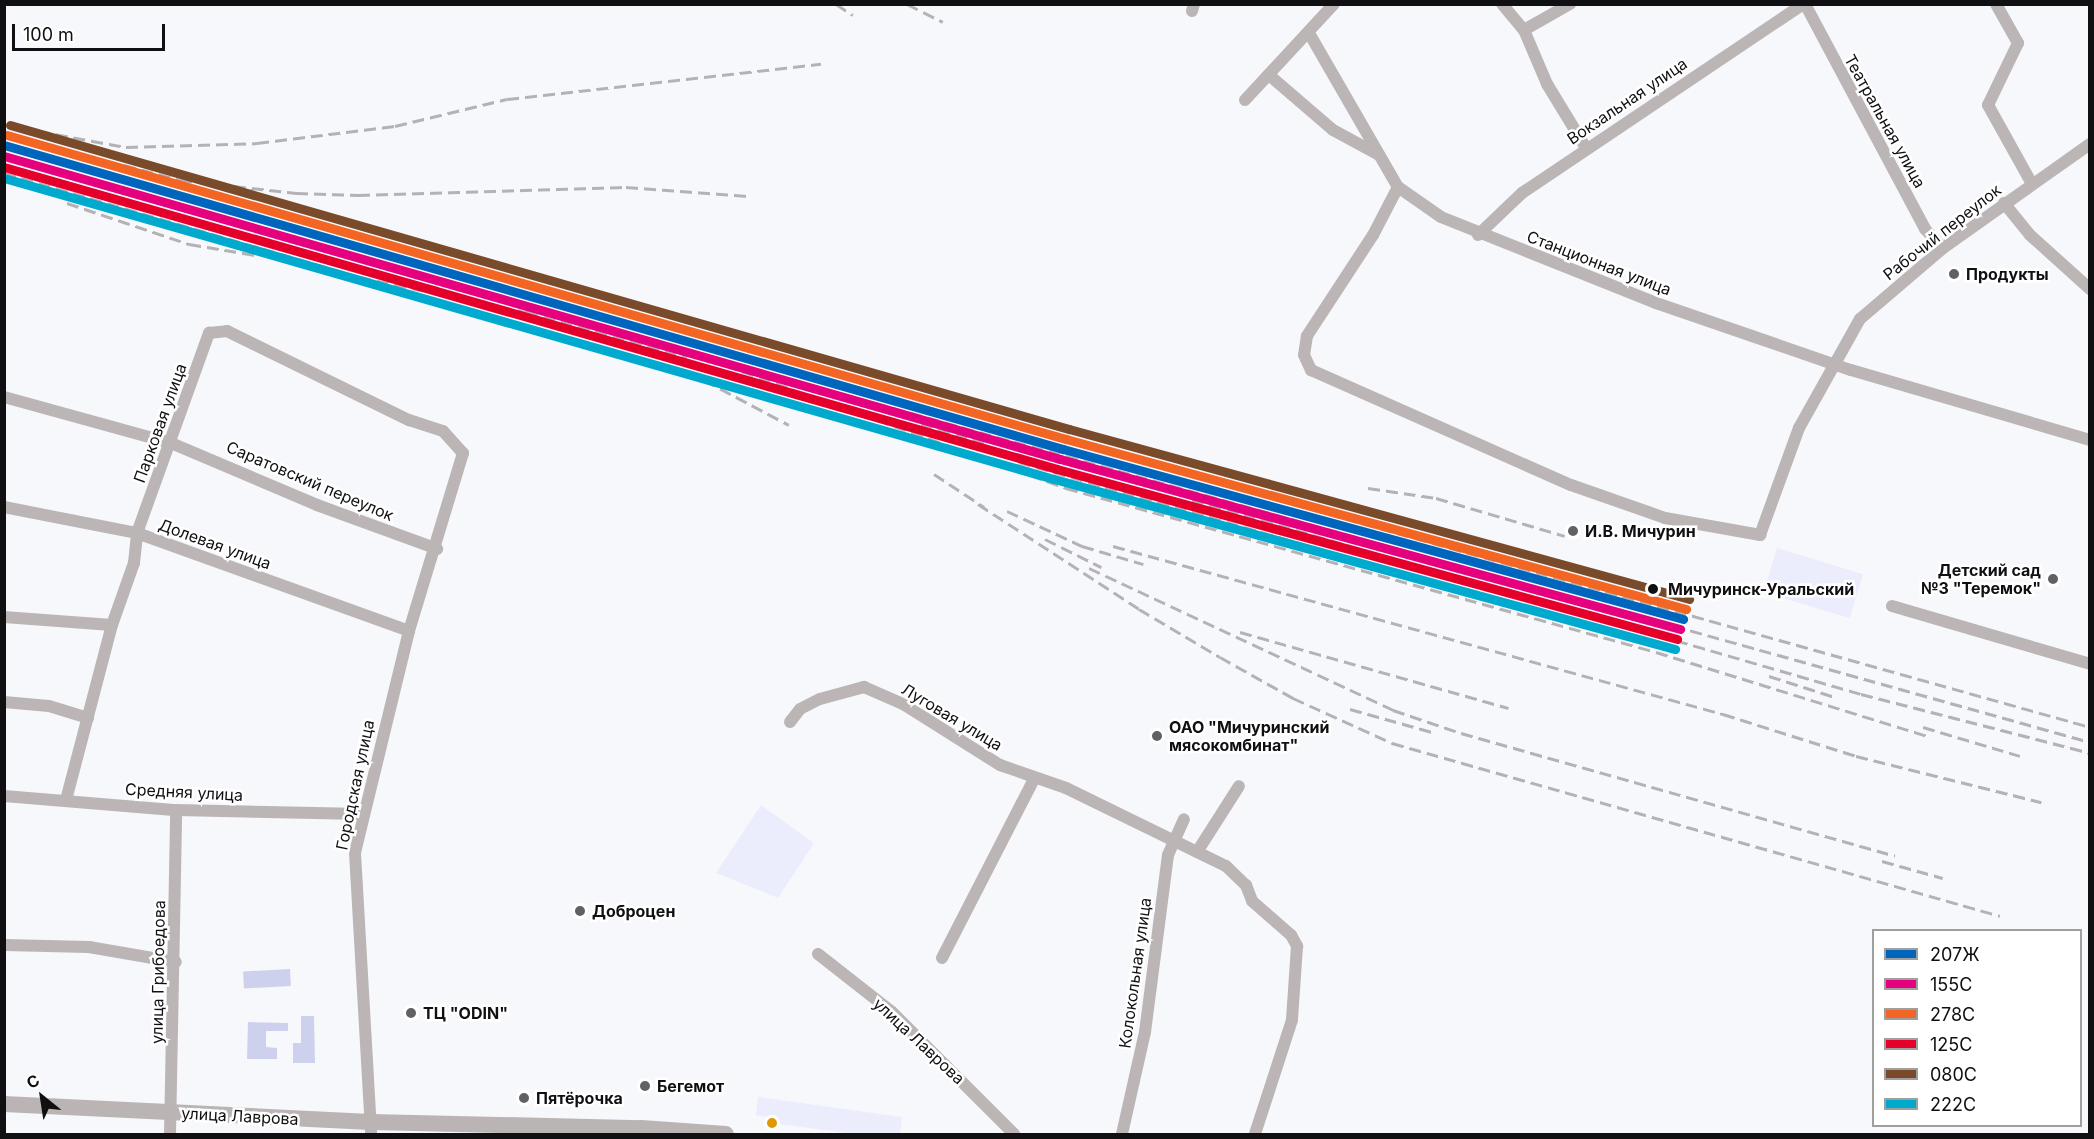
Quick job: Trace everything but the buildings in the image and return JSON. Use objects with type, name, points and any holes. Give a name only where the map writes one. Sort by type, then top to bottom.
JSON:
[{"type":"main road","name":"улица Лаврова","points":[[4,1104],[170,1113],[371,1128],[641,1128],[726,1134]]},
{"type":"street","points":[[1245,100],[1334,4]]},
{"type":"street","points":[[1502,4],[1524,30],[1547,84],[1586,148]]},
{"type":"street","points":[[1524,30],[1570,4]]},
{"type":"street","name":"Вокзальная улица","points":[[1478,235],[1522,193],[1804,4]]},
{"type":"street","name":"Театральная улица","points":[[1804,4],[1925,229],[1943,249]]},
{"type":"street","points":[[1996,4],[2018,43],[1988,105],[2032,184]]},
{"type":"street","name":"Станционная улица","points":[[1309,33],[1398,186],[1441,217],[1478,235],[1656,303],[1833,363],[2090,440]]},
{"type":"street","name":"Станционная улица","points":[[1269,75],[1334,130],[1379,155]]},
{"type":"street","name":"Рабочий переулок","points":[[1833,363],[1860,319],[1943,249],[2004,203],[2090,144]]},
{"type":"street","points":[[1398,186],[1373,235],[1307,336],[1304,355],[1311,370],[1571,485],[1665,518],[1760,535],[1799,428],[1833,363]]},
{"type":"street","points":[[2004,203],[2030,235],[2090,289]]},
{"type":"street","name":"Парковая улица","points":[[66,800],[112,625],[134,563],[137,533],[209,333],[227,331],[410,420],[443,431],[463,453]]},
{"type":"street","name":"Саратовский переулок","points":[[4,397],[171,443],[317,505],[437,549]]},
{"type":"street","name":"Городская улица","points":[[371,1128],[355,853],[362,814],[409,631],[437,549],[463,453]]},
{"type":"street","name":"Долевая улица","points":[[4,507],[137,533],[409,631]]},
{"type":"street","points":[[1892,606],[2090,664]]},
{"type":"street","points":[[4,617],[112,625]]},
{"type":"street","name":"Луговая улица","points":[[790,722],[800,709],[820,699],[864,687],[903,704],[1000,765],[1035,777],[1133,818],[1173,841],[1226,866],[1246,885],[1252,902],[1291,934],[1298,946],[1292,1020],[1255,1134]]},
{"type":"street","points":[[4,702],[49,706],[88,718]]},
{"type":"street","points":[[942,958],[1035,777]]},
{"type":"street","points":[[1197,852],[1239,786]]},
{"type":"street","name":"Средняя улица","points":[[4,796],[176,810],[362,814]]},
{"type":"street","name":"улица Грибоедова","points":[[170,1134],[176,962],[176,810]]},
{"type":"street","name":"Колокольная улица","points":[[1122,1134],[1145,1032],[1168,855],[1184,819]]},
{"type":"street","points":[[4,945],[90,947],[176,962]]},
{"type":"street","name":"улица Лаврова","points":[[818,954],[891,1012],[1014,1134]]},
{"type":"shaded area","points":[[1777,548],[1863,574],[1850,618],[1764,592]]},
{"type":"shaded area","points":[[761,805],[814,843],[778,898],[716,873]]},
{"type":"shaded area","points":[[290,969],[291,986],[244,988],[243,971]]},
{"type":"shaded area","points":[[301,1016],[314,1016],[315,1063],[293,1063],[293,1043],[301,1043]]},
{"type":"shaded area","points":[[248,1022],[288,1023],[288,1031],[266,1031],[266,1047],[277,1048],[277,1059],[247,1059]]},
{"type":"shaded area","points":[[758,1097],[902,1117],[900,1134],[855,1134],[779,1124],[779,1119],[756,1115]]},
{"type":"railway","points":[[836,4],[853,15]]},
{"type":"railway","points":[[907,4],[943,22]]},
{"type":"railway","points":[[38,131],[126,147],[257,143],[395,126],[507,99],[821,64]]},
{"type":"railway","points":[[124,165],[180,180],[296,193],[358,195],[626,187],[748,196]]},
{"type":"railway","points":[[4,173],[359,277],[534,314]]},
{"type":"railway","points":[[67,203],[189,244],[255,255]]},
{"type":"railway","points":[[219,228],[439,288]]},
{"type":"railway","points":[[526,312],[687,358]]},
{"type":"railway","points":[[708,359],[1066,488],[1656,652],[1930,737]]},
{"type":"railway","points":[[754,369],[2090,742]]},
{"type":"railway","points":[[704,380],[789,425]]},
{"type":"railway","points":[[921,424],[984,443]]},
{"type":"railway","points":[[1068,441],[2090,727]]},
{"type":"railway","points":[[1019,462],[1463,590]]},
{"type":"railway","points":[[934,474],[984,507]]},
{"type":"railway","points":[[1368,488],[1436,498],[1565,536]]},
{"type":"railway","points":[[1192,500],[1861,694],[2090,753]]},
{"type":"railway","points":[[978,504],[1139,609],[1220,657],[1293,698],[1392,743],[2000,916]]},
{"type":"railway","points":[[1007,511],[1082,546],[1143,564]]},
{"type":"railway","points":[[1045,539],[1101,567]]},
{"type":"railway","points":[[1113,546],[1723,714],[1856,756],[2041,802]]},
{"type":"railway","points":[[1089,568],[1393,710],[1461,733],[1895,856]]},
{"type":"railway","points":[[1240,632],[1508,708]]},
{"type":"railway","points":[[1769,676],[1835,697]]},
{"type":"railway","points":[[1350,709],[1432,732]]},
{"type":"railway","points":[[1923,727],[2020,756]]},
{"type":"railway","points":[[1882,861],[1943,878]]},
{"type":"transit line","name":"080С","points":[[10,125],[1069,429],[1689,599]]},
{"type":"transit line","name":"278С","points":[[7,135],[1066,439],[1686,609]]},
{"type":"transit line","name":"207Ж","points":[[4,145],[1063,449],[1683,619]]},
{"type":"transit line","name":"155С","points":[[4,156],[1060,459],[1680,629]]},
{"type":"transit line","name":"125С","points":[[4,167],[1057,469],[1677,639]]},
{"type":"transit line","name":"222С","points":[[4,178],[1054,479],[1675,649]]},
{"type":"place","name":"Продукты","points":[[1954,274]]},
{"type":"place","name":"И.В. Мичурин","points":[[1573,531]]},
{"type":"place","name":"Детский сад №3 \"Теремок\"","points":[[2053,579]]},
{"type":"place","name":"Мичуринск-Уральский","points":[[1653,589]]},
{"type":"place","name":"ОАО \"Мичуринский мясокомбинат\"","points":[[1157,736]]},
{"type":"place","name":"Доброцен","points":[[580,911]]},
{"type":"place","name":"ТЦ \"ODIN\"","points":[[411,1013]]},
{"type":"place","name":"Бегемот","points":[[645,1086]]},
{"type":"place","name":"Пятёрочка","points":[[524,1098]]}]
